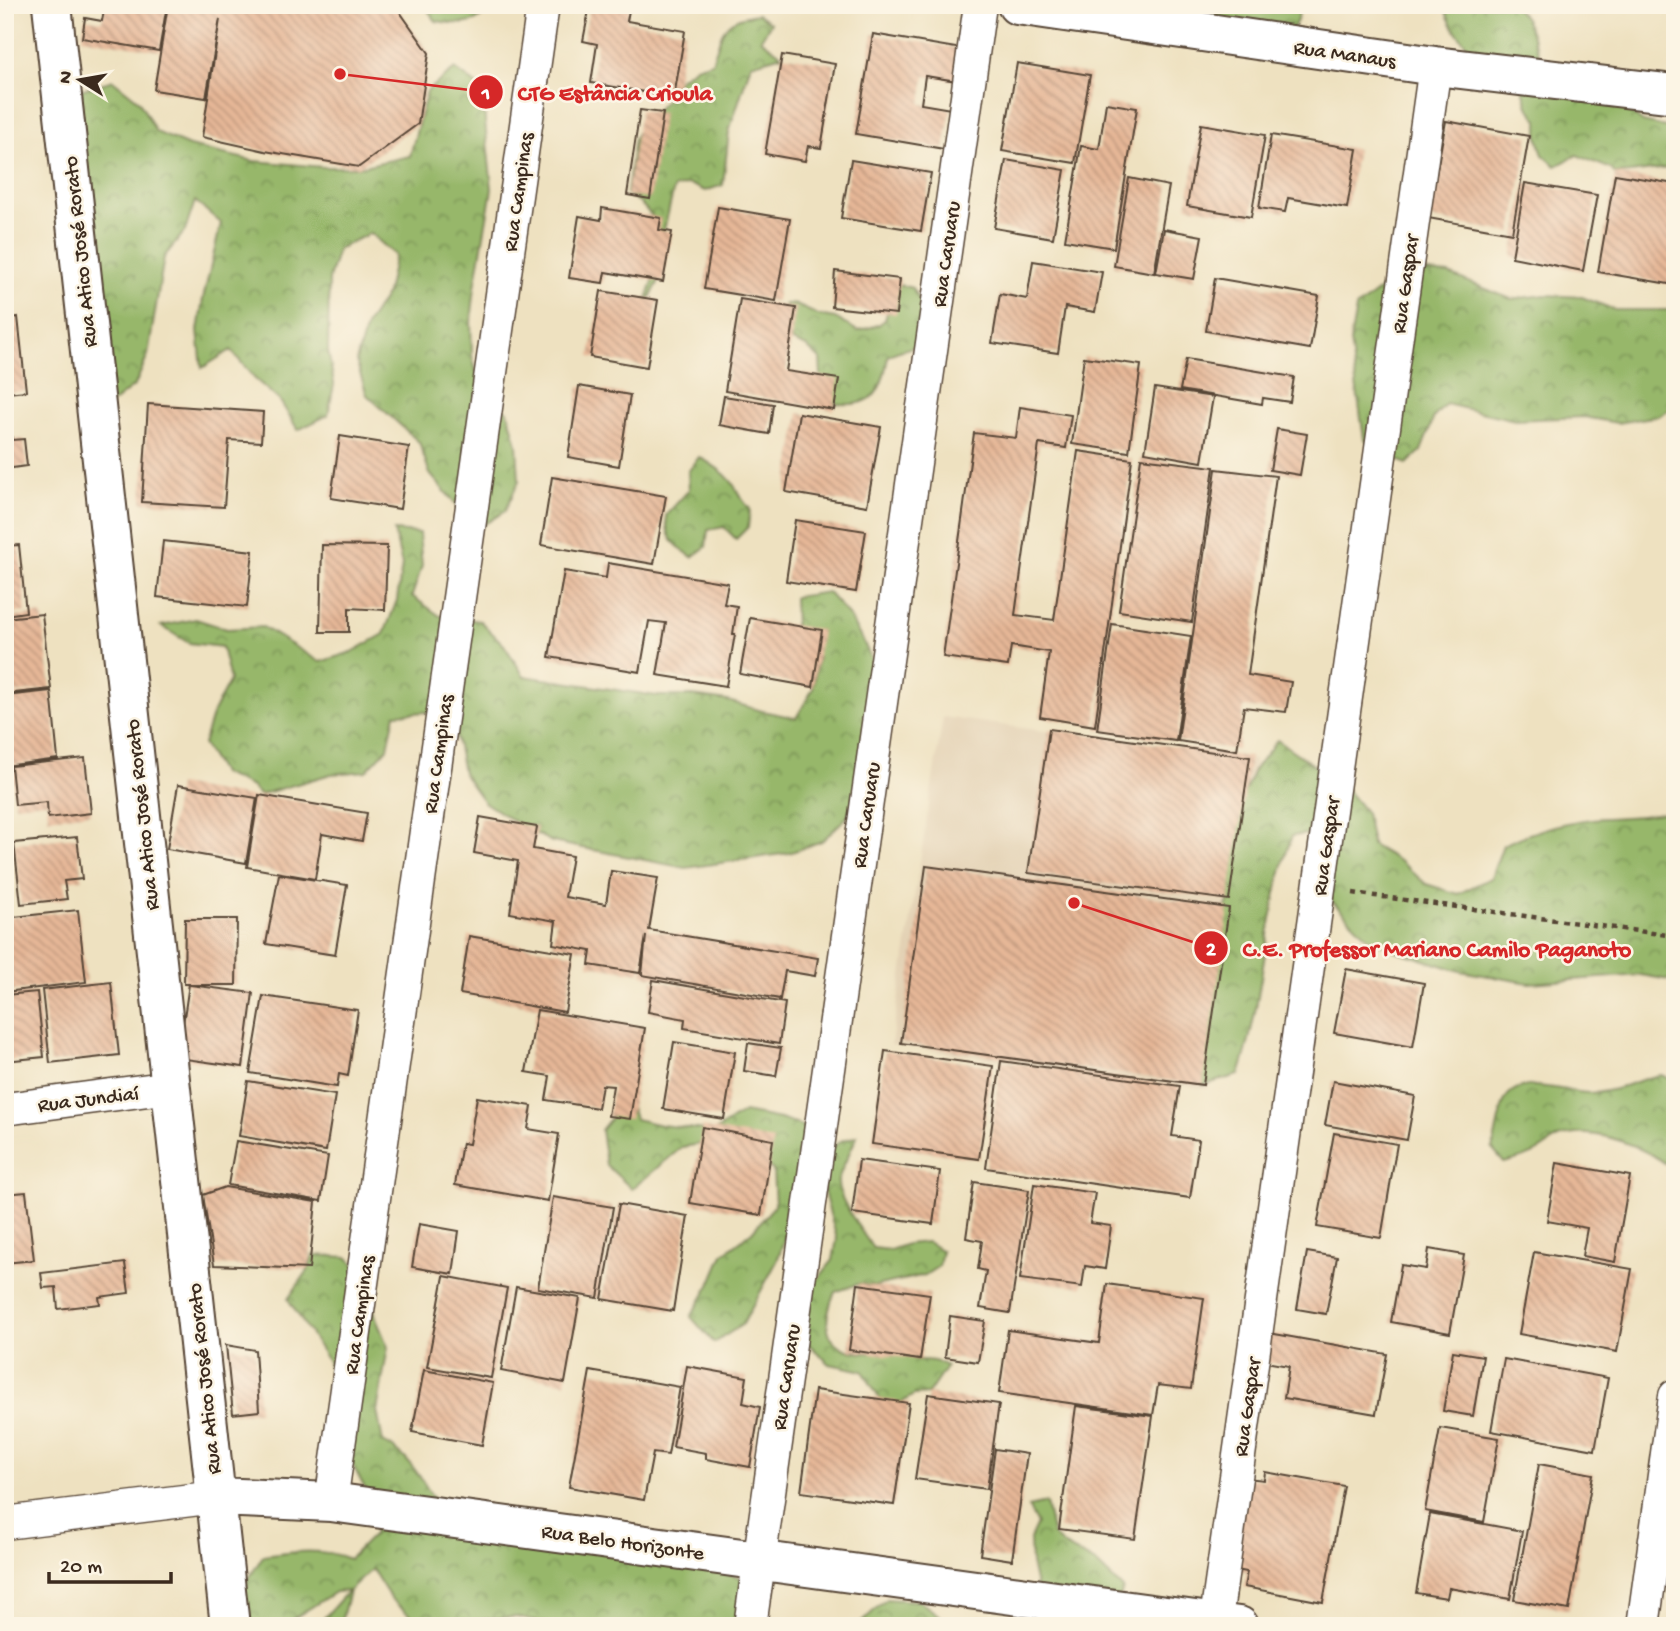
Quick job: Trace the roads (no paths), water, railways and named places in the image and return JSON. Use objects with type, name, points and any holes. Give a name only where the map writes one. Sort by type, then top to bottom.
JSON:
[{"type":"street","name":"Rua Atico José Rorato","points":[[52,5],[230,1626]]},
{"type":"street","name":"Rua Campinas","points":[[331,1502],[543,5]]},
{"type":"street","name":"Rua Caruaru","points":[[750,1626],[980,5]]},
{"type":"street","name":"Rua Manaus","points":[[1017,5],[1435,66],[1675,94]]},
{"type":"street","name":"Rua Gaspar","points":[[1223,1625],[1318,888],[1435,66]]},
{"type":"street","name":"Rua Jundiaí","points":[[5,1109],[171,1087]]},
{"type":"street","points":[[1643,1626],[1675,1396]]},
{"type":"street","name":"Rua Belo Horizonte","points":[[5,1522],[216,1497],[331,1502],[1223,1625]]},
{"type":"place","name":"CTG Estância Crioula","points":[[340,74]]},
{"type":"place","name":"C.E. Professor Mariano Camilo Paganoto","points":[[1074,903]]}]
